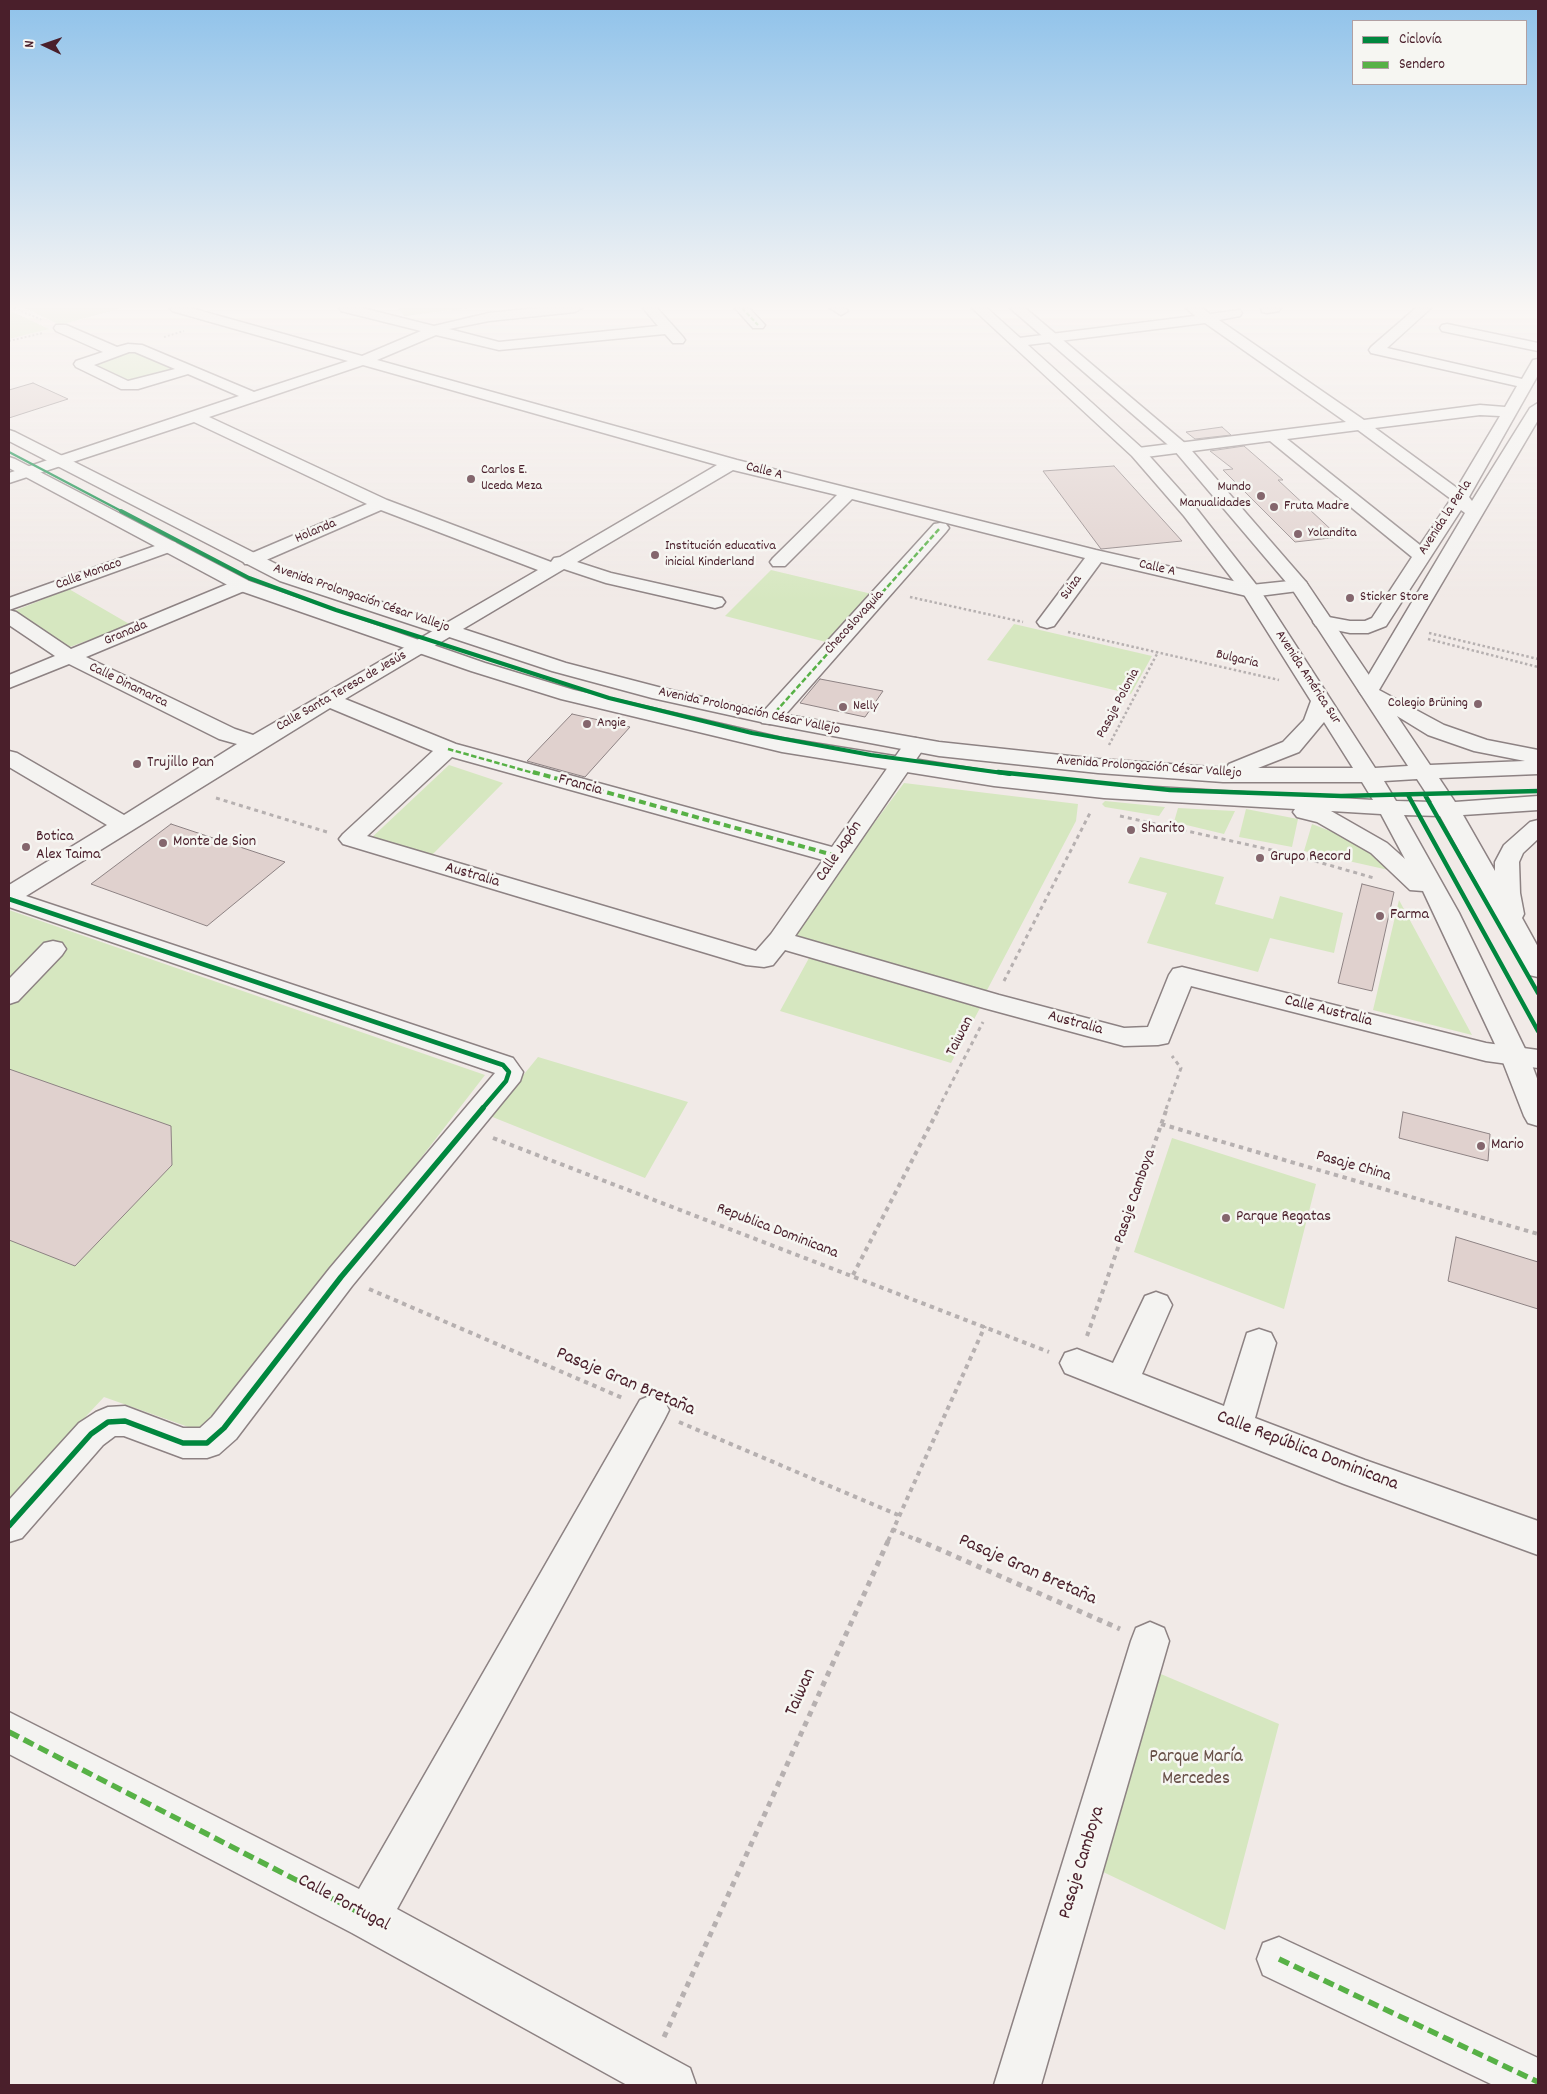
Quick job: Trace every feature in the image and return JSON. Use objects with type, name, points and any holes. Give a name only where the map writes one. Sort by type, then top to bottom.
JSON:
[{"type":"street","points":[[9,478],[226,406]]},
{"type":"street","name":"Calle A","points":[[525,406],[731,464],[1096,555],[1250,591],[1299,586]]},
{"type":"street","name":"Avenida América Sur","points":[[1087,406],[1138,453],[1190,512],[1250,591],[1317,692],[1388,808],[1527,1058],[1538,1116]]},
{"type":"street","points":[[1132,406],[1180,447],[1299,586],[1448,809],[1538,969]]},
{"type":"street","points":[[1335,406],[1460,498],[1474,512]]},
{"type":"street","name":"Avenida la Perla","points":[[1322,622],[1350,628],[1368,627],[1379,622],[1460,498],[1514,406]]},
{"type":"street","name":"Avenida la Perla","points":[[1368,691],[1474,512],[1534,425],[1538,408]]},
{"type":"street","points":[[1138,453],[1480,410],[1508,416],[1534,425]]},
{"type":"street","points":[[195,416],[381,504],[555,565],[715,602]]},
{"type":"street","name":"Avenida Prolongación César Vallejo","points":[[9,435],[286,577],[449,629],[559,667],[659,694],[887,741],[939,749],[1098,766],[1223,775],[1369,775],[1538,767]]},
{"type":"street","points":[[1274,436],[1422,556]]},
{"type":"street","name":"Avenida Prolongación César Vallejo","points":[[9,462],[242,585],[419,647],[568,694],[782,745],[1051,786],[1242,801],[1448,809],[1538,803]]},
{"type":"street","name":"Calle Santa Teresa de Jesús","points":[[9,897],[254,743],[555,565],[731,464]]},
{"type":"street","points":[[779,562],[849,493]]},
{"type":"street","name":"Holanda","points":[[251,560],[381,504]]},
{"type":"street","name":"Checoslovaquia","points":[[770,718],[940,528]]},
{"type":"street","name":"Calle Monaco","points":[[9,604],[169,546]]},
{"type":"street","name":"Suiza","points":[[1047,622],[1096,555]]},
{"type":"street","name":"Granada","points":[[9,682],[242,585]]},
{"type":"street","name":"Calle Dinamarca","points":[[9,616],[70,657],[226,734],[254,743]]},
{"type":"street","points":[[1368,691],[1436,730],[1482,746],[1538,757]]},
{"type":"street","points":[[1223,775],[1291,747],[1314,722],[1317,692]]},
{"type":"street","name":"Francia","points":[[329,700],[448,749],[837,856]]},
{"type":"street","name":"Calle Japón","points":[[764,959],[780,940],[899,764],[915,744]]},
{"type":"street","points":[[350,839],[448,749]]},
{"type":"street","points":[[10,761],[123,824]]},
{"type":"street","points":[[1242,801],[1295,809],[1325,817],[1393,858],[1447,913]]},
{"type":"street","points":[[1514,925],[1508,893],[1507,862],[1512,850],[1538,826]]},
{"type":"street","name":"Australia","points":[[350,839],[756,959],[764,959]]},
{"type":"street","points":[[9,897],[502,1065],[509,1072],[506,1081],[341,1277],[224,1428],[207,1443],[183,1443],[125,1421],[108,1422],[90,1434],[9,1526]]},
{"type":"street","name":"Australia","points":[[780,940],[993,1002],[1124,1037],[1158,1036]]},
{"type":"street","points":[[9,995],[53,949]]},
{"type":"street","name":"Calle Australia","points":[[1158,1036],[1182,975],[1486,1052],[1527,1058]]},
{"type":"street","points":[[1122,1380],[1156,1304]]},
{"type":"street","points":[[1236,1425],[1259,1343]]},
{"type":"street","name":"Calle República Dominicana","points":[[1078,1363],[1357,1473],[1538,1538]]},
{"type":"street","points":[[368,1917],[652,1410]]},
{"type":"street","name":"Pasaje Camboya","points":[[1017,2085],[1150,1641]]},
{"type":"street","name":"Calle Portugal","points":[[9,1732],[368,1917],[660,2079]]},
{"type":"street","points":[[1279,1959],[1538,2082]]},
{"type":"path","points":[[1405,630],[1538,659]]},
{"type":"path","points":[[1405,630],[1538,666]]},
{"type":"path","points":[[182,787],[350,839]]},
{"type":"path","points":[[1116,816],[1294,855],[1380,880]]},
{"type":"green space","points":[[771,570],[872,594],[826,642],[725,616]]},
{"type":"green space","points":[[69,589],[131,625],[64,649],[9,616],[9,613]]},
{"type":"green space","points":[[1014,624],[1152,656],[1131,694],[987,660]]},
{"type":"green space","points":[[449,765],[503,783],[430,857],[368,841]]},
{"type":"green space","points":[[904,783],[1078,804],[1076,821],[985,994],[789,937]]},
{"type":"green space","points":[[1105,801],[1165,807],[1159,816],[1105,807],[1102,804]]},
{"type":"green space","points":[[1178,808],[1235,811],[1224,834],[1174,822]]},
{"type":"green space","points":[[1246,809],[1298,819],[1292,847],[1239,837]]},
{"type":"green space","points":[[1312,824],[1343,836],[1362,847],[1393,871],[1304,851]]},
{"type":"green space","points":[[1140,857],[1224,877],[1215,904],[1273,919],[1280,896],[1343,913],[1334,953],[1270,938],[1258,972],[1147,943],[1167,893],[1128,883]]},
{"type":"green space","points":[[1399,900],[1472,1035],[1373,1010]]},
{"type":"green space","points":[[9,910],[485,1075],[208,1434],[104,1397],[9,1499]]},
{"type":"green space","points":[[809,958],[980,1008],[951,1063],[780,1011]]},
{"type":"green space","points":[[538,1057],[688,1102],[645,1178],[490,1116]]},
{"type":"green space","name":"Parque Regatas","points":[[1172,1138],[1316,1184],[1284,1309],[1134,1252]]},
{"type":"green space","name":"Parque María Mercedes","points":[[1149,1669],[1279,1724],[1225,1930],[1099,1870]]},
{"type":"building","points":[[9,406],[47,406],[9,418]]},
{"type":"building","points":[[1222,427],[1231,435],[1195,439],[1186,432]]},
{"type":"building","points":[[1244,446],[1283,480],[1278,480],[1339,537],[1295,542],[1223,470],[1233,469],[1210,451]]},
{"type":"building","points":[[1114,466],[1182,541],[1101,549],[1043,471]]},
{"type":"building","points":[[820,679],[883,691],[865,717],[800,703]]},
{"type":"building","points":[[572,714],[630,727],[585,777],[527,761]]},
{"type":"building","points":[[171,824],[285,862],[207,926],[91,884]]},
{"type":"building","points":[[1362,884],[1394,892],[1372,991],[1338,983]]},
{"type":"building","points":[[9,1069],[171,1126],[172,1165],[75,1266],[9,1240]]},
{"type":"building","points":[[1403,1112],[1490,1134],[1488,1161],[1399,1138]]},
{"type":"building","points":[[1456,1237],[1538,1262],[1538,1309],[1448,1281]]},
{"type":"marked path","points":[[770,718],[940,528]]},
{"type":"marked path","points":[[448,749],[837,856]]},
{"type":"marked path","points":[[9,1732],[368,1917]]},
{"type":"marked path","points":[[1279,1959],[1538,2082]]},
{"type":"cycle path","points":[[9,452],[249,578],[336,610],[609,698],[752,733],[871,755],[976,770],[1170,790],[1341,796],[1538,791]]},
{"type":"cycle path","points":[[1408,795],[1538,1031]]},
{"type":"cycle path","points":[[1425,795],[1538,993]]},
{"type":"cycle path","points":[[9,899],[503,1065],[509,1072],[506,1081],[341,1277],[224,1428],[207,1443],[183,1443],[125,1421],[108,1422],[91,1434],[9,1526]]},
{"type":"place","name":"Carlos E. Uceda Meza","points":[[471,479]]},
{"type":"place","name":"Mundo Manualidades","points":[[1261,496]]},
{"type":"place","name":"Fruta Madre","points":[[1274,507]]},
{"type":"place","name":"Yolandita","points":[[1298,534]]},
{"type":"place","name":"Institución educativa inicial Kinderland","points":[[655,555]]},
{"type":"place","name":"Sticker Store","points":[[1350,598]]},
{"type":"place","name":"Colegio Brüning","points":[[1478,704]]},
{"type":"place","name":"Nelly","points":[[843,707]]},
{"type":"place","name":"Angie","points":[[587,724]]},
{"type":"place","name":"Trujillo Pan","points":[[137,764]]},
{"type":"place","name":"Sharito","points":[[1131,830]]},
{"type":"place","name":"Monte de Sion","points":[[163,843]]},
{"type":"place","name":"Botica Alex Taima","points":[[26,847]]},
{"type":"place","name":"Grupo Record","points":[[1260,858]]},
{"type":"place","name":"Farma","points":[[1380,916]]},
{"type":"place","name":"Mario","points":[[1481,1146]]},
{"type":"place","name":"Parque Regatas","points":[[1226,1218]]}]
